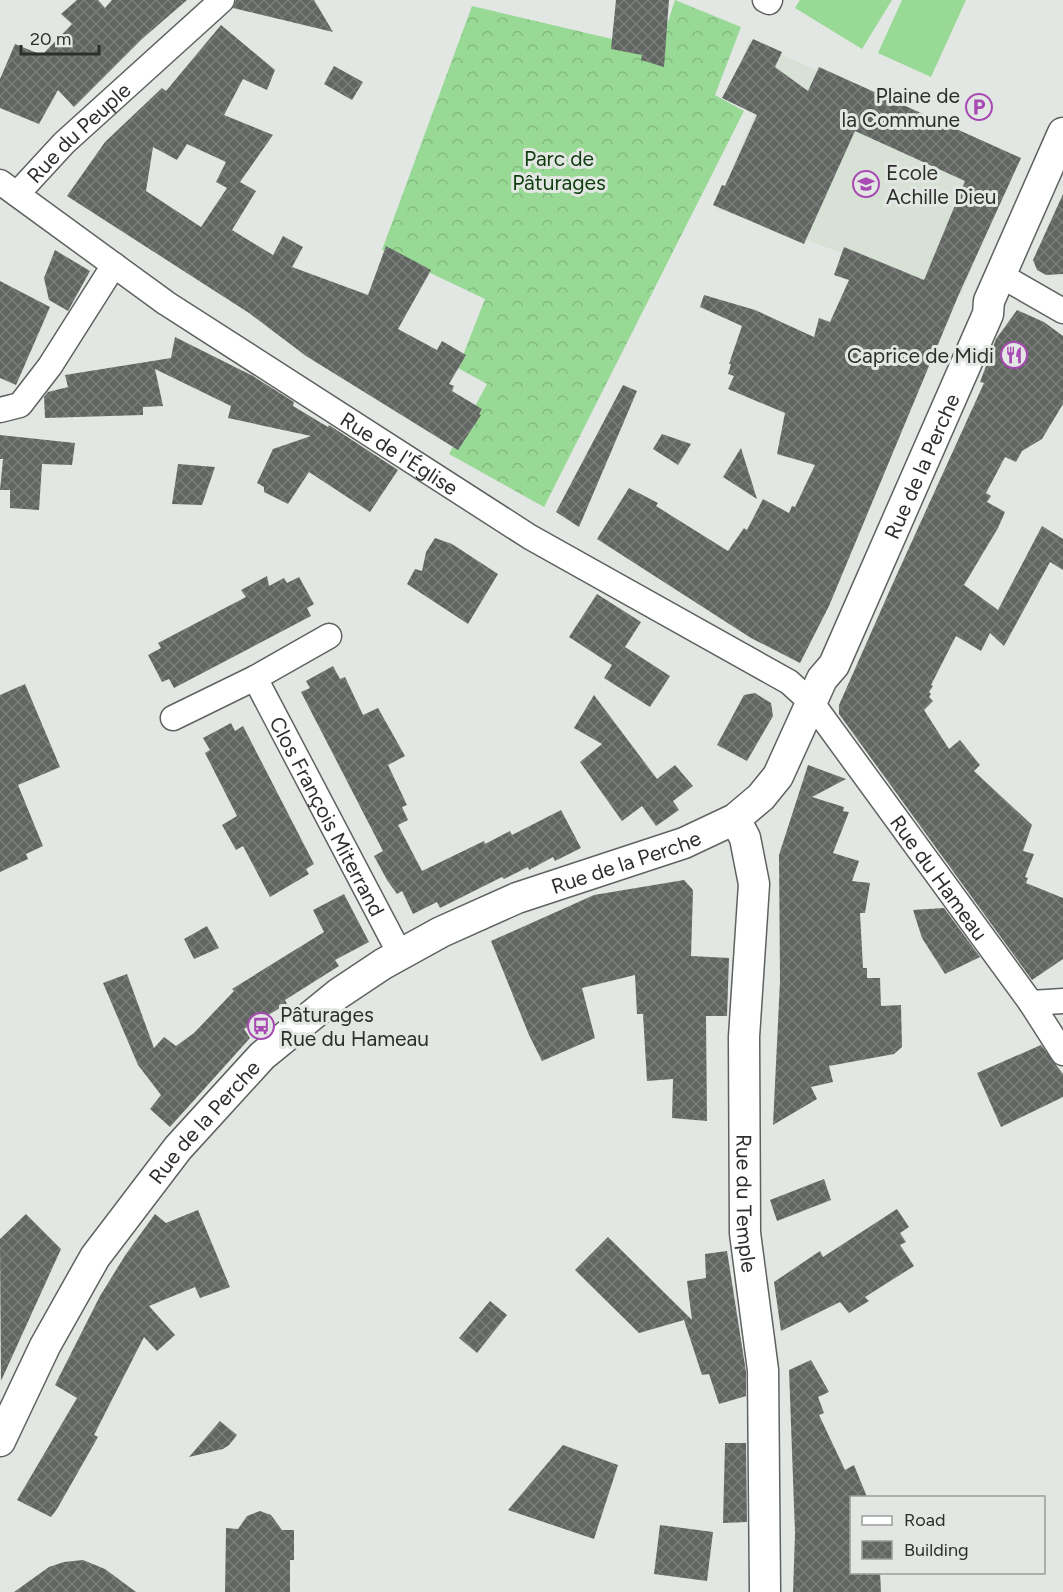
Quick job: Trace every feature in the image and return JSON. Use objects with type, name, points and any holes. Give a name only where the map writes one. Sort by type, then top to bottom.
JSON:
[{"type":"street","points":[[765,0],[770,0]]},
{"type":"street","name":"Rue du Peuple","points":[[9,188],[64,143],[220,1]]},
{"type":"street","name":"Rue de la Perche","points":[[0,1441],[45,1346],[86,1271],[109,1237],[178,1148],[245,1073],[290,1031],[338,993],[400,954],[503,904],[684,843],[735,819],[761,797],[778,776],[822,680],[834,665],[988,314],[989,301],[1063,133]]},
{"type":"street","name":"Rue de l'Église","points":[[9,188],[166,303],[530,537],[789,682],[812,703]]},
{"type":"street","points":[[0,410],[20,405],[50,366],[114,265]]},
{"type":"street","points":[[1000,275],[1063,311]]},
{"type":"street","points":[[172,718],[255,678],[329,636]]},
{"type":"street","name":"Clos François Miterrand","points":[[255,678],[400,954]]},
{"type":"street","name":"Rue du Hameau","points":[[812,703],[1031,1003],[1063,1053]]},
{"type":"street","name":"Rue du Temple","points":[[735,819],[745,838],[754,884],[744,1037],[745,1233],[763,1370],[765,1592]]},
{"type":"street","points":[[1031,1003],[1063,1001]]},
{"type":"shaded area","name":"Ecole Achille Dieu","points":[[749,40],[1016,160],[961,295],[715,208],[756,111],[729,97]]},
{"type":"green space","name":"Parc de Pâturages","points":[[675,0],[741,27],[715,95],[744,111],[544,507],[449,454],[487,384],[458,368],[485,299],[382,250],[472,6],[659,50]]},
{"type":"green space","points":[[800,0],[892,0],[862,49],[795,8]]},
{"type":"green space","points":[[902,0],[966,0],[931,77],[878,53]]},
{"type":"building","points":[[77,0],[98,0],[105,8],[112,0],[187,0],[142,39],[74,107],[58,90],[39,124],[0,108],[0,79],[15,44],[42,55],[72,24],[61,14]]},
{"type":"building","points":[[236,0],[314,0],[333,32],[233,8]]},
{"type":"building","points":[[616,0],[669,0],[664,67],[641,60],[642,55],[611,49]]},
{"type":"building","points":[[221,25],[275,70],[267,90],[243,79],[224,115],[273,135],[240,182],[256,191],[232,230],[273,255],[283,236],[303,247],[292,267],[368,295],[386,246],[431,270],[398,329],[437,350],[442,341],[466,355],[449,384],[454,386],[452,391],[482,409],[479,414],[481,415],[458,450],[306,356],[249,313],[67,196],[105,142],[162,88],[166,91]],"holes":[[[187,144],[226,162],[216,182],[227,188],[201,227],[146,191],[153,147],[177,160]]]},
{"type":"building","points":[[753,39],[782,52],[775,67],[808,91],[819,67],[1021,158],[959,294],[829,606],[800,663],[751,638],[597,539],[629,488],[658,503],[656,506],[728,551],[744,528],[747,530],[763,499],[789,513],[792,506],[795,507],[815,465],[777,454],[785,413],[728,389],[734,376],[728,374],[731,364],[729,364],[742,326],[700,307],[704,295],[755,310],[814,337],[819,318],[830,322],[849,280],[834,275],[844,247],[924,280],[965,181],[855,131],[804,244],[713,205],[722,185],[725,186],[757,115],[722,98]]},
{"type":"building","points":[[334,66],[363,82],[352,100],[324,84]]},
{"type":"building","points":[[1063,194],[1063,274],[1046,275],[1037,270],[1033,260]]},
{"type":"building","points":[[55,250],[90,271],[68,311],[49,300],[44,278]]},
{"type":"building","points":[[0,281],[50,307],[16,385],[0,378]]},
{"type":"building","points":[[1017,310],[1044,322],[1063,336],[1063,404],[1042,439],[1022,451],[1016,462],[1005,457],[986,493],[991,496],[987,502],[1005,512],[964,585],[998,610],[1042,526],[1063,539],[1063,570],[1050,562],[1004,646],[990,633],[981,651],[956,636],[931,685],[933,686],[929,697],[933,701],[924,710],[949,749],[960,740],[980,765],[974,771],[1032,825],[1023,851],[1034,854],[1025,877],[1028,878],[1026,883],[1063,898],[1063,959],[1032,980],[839,714],[839,705],[984,383],[980,382],[996,339]]},
{"type":"building","points":[[175,337],[253,376],[294,402],[293,406],[328,427],[329,425],[398,470],[370,512],[309,472],[288,504],[264,492],[264,487],[257,483],[273,449],[311,436],[228,418],[231,406],[155,369],[163,406],[143,407],[143,415],[45,418],[44,397],[48,392],[68,387],[65,375],[171,358]]},
{"type":"building","points":[[623,385],[637,391],[579,527],[556,512]]},
{"type":"building","points":[[662,434],[691,444],[678,465],[653,449]]},
{"type":"building","points":[[0,435],[75,443],[72,465],[42,464],[39,510],[10,508],[10,490],[0,490],[3,459],[0,459]]},
{"type":"building","points":[[741,448],[757,499],[723,477]]},
{"type":"building","points":[[178,464],[215,467],[202,505],[172,504]]},
{"type":"building","points":[[435,538],[452,544],[498,574],[468,624],[407,584],[415,569],[422,571],[426,552]]},
{"type":"building","points":[[267,576],[269,586],[284,578],[287,583],[299,577],[314,604],[307,608],[311,616],[174,688],[169,679],[162,682],[148,655],[161,648],[158,643],[246,597],[241,590]]},
{"type":"building","points":[[597,594],[641,622],[625,647],[670,676],[650,707],[604,678],[612,665],[569,637]]},
{"type":"building","points":[[333,666],[340,679],[345,677],[363,715],[378,708],[405,756],[388,765],[407,805],[402,807],[408,820],[398,825],[422,871],[484,841],[485,844],[510,831],[512,835],[561,810],[581,848],[555,861],[553,857],[529,870],[528,867],[504,879],[502,877],[440,908],[437,902],[413,914],[402,891],[397,894],[374,856],[383,851],[301,692],[310,688],[306,681]]},
{"type":"building","points":[[25,684],[60,767],[18,785],[43,846],[26,854],[28,859],[0,872],[0,695]]},
{"type":"building","points":[[755,693],[771,703],[773,716],[747,761],[717,745],[744,695]]},
{"type":"building","points":[[594,695],[657,779],[675,765],[693,786],[673,801],[679,810],[656,826],[642,806],[622,821],[580,762],[602,744],[574,728]]},
{"type":"building","points":[[231,723],[235,731],[243,726],[314,864],[306,869],[309,874],[270,897],[243,846],[236,850],[222,825],[237,816],[205,753],[210,750],[203,738]]},
{"type":"building","points":[[808,765],[846,779],[812,797],[844,807],[843,811],[849,812],[833,853],[859,861],[852,881],[870,883],[865,913],[860,913],[863,968],[867,968],[867,978],[880,978],[881,1006],[901,1005],[902,1047],[894,1054],[829,1066],[833,1082],[811,1087],[817,1099],[773,1125],[780,981],[779,855]]},
{"type":"building","points":[[684,880],[693,890],[691,956],[729,958],[727,1016],[706,1016],[707,1121],[672,1118],[673,1079],[647,1081],[643,1014],[637,1014],[635,975],[582,988],[595,1038],[542,1061],[491,941],[594,895]]},
{"type":"building","points":[[344,894],[369,942],[335,960],[339,966],[285,1000],[287,1004],[244,1029],[250,1038],[170,1127],[150,1109],[161,1095],[138,1065],[103,983],[127,974],[154,1048],[164,1037],[176,1046],[194,1033],[234,991],[232,989],[324,932],[313,910]]},
{"type":"building","points":[[944,908],[980,957],[945,974],[922,938],[913,910]]},
{"type":"building","points":[[207,926],[219,948],[194,959],[184,939]]},
{"type":"building","points":[[1041,1045],[1063,1074],[1063,1097],[1001,1127],[977,1073]]},
{"type":"building","points":[[824,1179],[831,1200],[777,1221],[770,1200]]},
{"type":"building","points":[[897,1209],[909,1227],[900,1233],[906,1242],[900,1245],[914,1266],[865,1297],[869,1301],[849,1313],[840,1302],[781,1331],[774,1282],[820,1251],[823,1257]]},
{"type":"building","points":[[198,1210],[230,1287],[200,1298],[195,1287],[149,1306],[175,1335],[157,1351],[144,1337],[94,1435],[98,1437],[57,1509],[51,1517],[17,1500],[77,1398],[55,1385],[100,1296],[126,1254],[155,1214],[166,1223]]},
{"type":"building","points":[[26,1214],[61,1249],[1,1381],[0,1239]]},
{"type":"building","points":[[608,1237],[692,1320],[687,1281],[706,1278],[705,1254],[727,1251],[746,1372],[746,1396],[719,1404],[709,1374],[702,1375],[684,1320],[639,1333],[575,1270]]},
{"type":"building","points":[[490,1301],[507,1315],[477,1353],[459,1338]]},
{"type":"building","points":[[811,1360],[829,1392],[818,1397],[824,1413],[819,1415],[845,1470],[854,1465],[867,1496],[850,1496],[850,1574],[880,1574],[881,1592],[793,1592],[795,1533],[789,1370]]},
{"type":"building","points":[[220,1421],[237,1435],[229,1445],[223,1449],[189,1457]]},
{"type":"building","points":[[725,1443],[746,1443],[747,1522],[723,1523]]},
{"type":"building","points":[[563,1445],[618,1465],[594,1539],[508,1510]]},
{"type":"building","points":[[260,1511],[271,1515],[282,1530],[294,1530],[294,1560],[290,1560],[290,1592],[225,1592],[226,1528],[238,1529],[247,1516]]},
{"type":"building","points":[[660,1525],[713,1532],[707,1581],[654,1574]]},
{"type":"building","points":[[83,1560],[105,1569],[136,1592],[14,1592],[49,1567],[64,1562]]},
{"type":"place","name":"Plaine de la Commune","points":[[979,107]]},
{"type":"place","name":"Ecole Achille Dieu","points":[[866,184]]},
{"type":"place","name":"Caprice de Midi","points":[[1014,355]]},
{"type":"place","name":"Pâturages Rue du Hameau","points":[[261,1026]]}]
